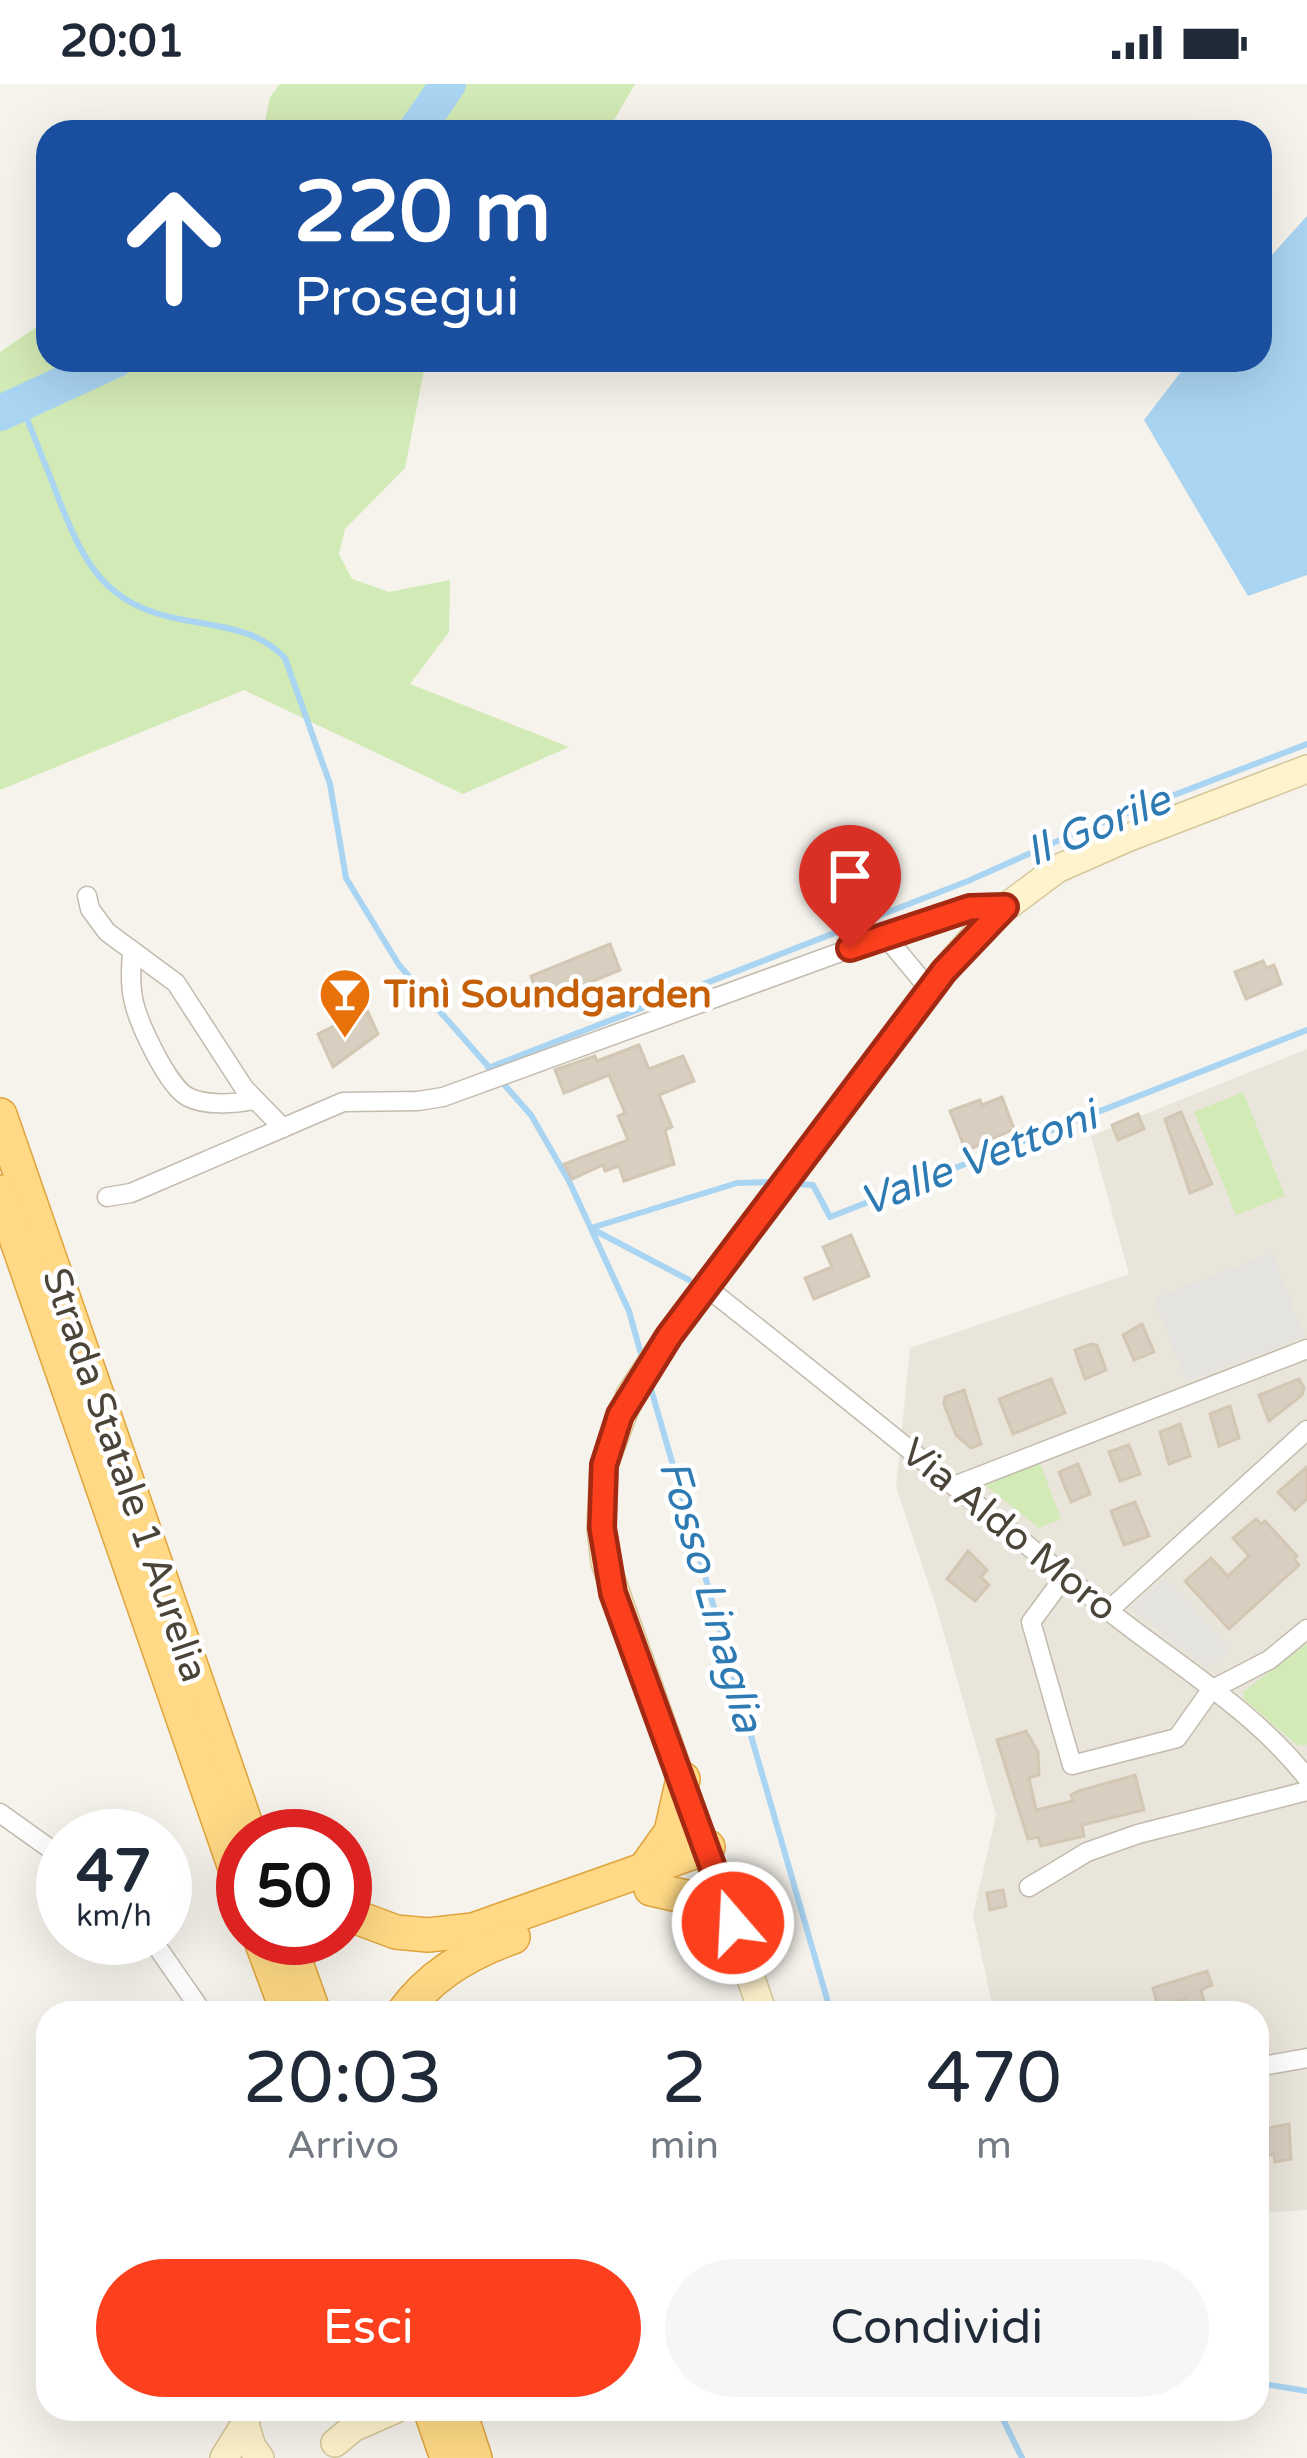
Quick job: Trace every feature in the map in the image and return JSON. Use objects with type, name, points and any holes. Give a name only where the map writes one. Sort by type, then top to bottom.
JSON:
[{"type":"highway","name":"Strada Statale 1 Aurelia","points":[[0,1114],[240,1809]]},
{"type":"highway","name":"Strada Statale 1 Aurelia","points":[[0,1192],[216,1813]]},
{"type":"highway","points":[[222,1757],[244,1769],[259,1809]]},
{"type":"highway","points":[[414,2001],[436,1978],[486,1947],[648,1879],[671,1832],[682,1778]]},
{"type":"highway","points":[[372,1923],[396,1932],[459,1933],[711,1857]]},
{"type":"highway","points":[[648,1879],[733,1923]]},
{"type":"highway","points":[[270,1965],[284,2001]]},
{"type":"highway","points":[[297,1965],[310,2001]]},
{"type":"main road","points":[[759,2001],[605,1562],[604,1465],[630,1395],[669,1336],[930,989],[1005,907],[1045,876],[1092,852],[1307,769]]},
{"type":"main road","points":[[224,2458],[244,2421]]},
{"type":"main road","points":[[248,2421],[251,2447],[260,2458]]},
{"type":"main road","points":[[330,2450],[338,2421]]},
{"type":"main road","points":[[330,2450],[353,2428],[369,2421]]},
{"type":"street","points":[[87,896],[97,921],[176,983],[254,1100],[283,1128]]},
{"type":"street","points":[[107,1197],[130,1193],[343,1102],[432,1100],[885,936],[970,908],[1005,907]]},
{"type":"street","points":[[885,936],[930,989]]},
{"type":"street","points":[[132,951],[136,1012],[172,1084],[192,1099],[254,1100]]},
{"type":"street","name":"Via Aldo Moro","points":[[706,1287],[1211,1690],[1288,1753],[1307,1778]]},
{"type":"street","points":[[954,1486],[1307,1349]]},
{"type":"street","points":[[1108,1611],[1307,1430]]},
{"type":"street","points":[[1065,1576],[1030,1622],[1072,1765],[1177,1738],[1211,1690],[1269,1660],[1307,1629]]},
{"type":"street","points":[[1029,1887],[1087,1852],[1138,1834],[1307,1791]]},
{"type":"street","points":[[0,1814],[36,1839]]},
{"type":"street","points":[[170,1965],[195,2001]]},
{"type":"street","points":[[1269,2065],[1307,2058]]},
{"type":"shaded area","points":[[1307,1049],[1307,2210],[1269,2212],[1269,2001],[991,2001],[973,1915],[996,1815],[937,1609],[896,1487],[910,1348],[1129,1274],[1091,1136]]},
{"type":"shaded area","points":[[1272,1253],[1305,1337],[1186,1381],[1154,1298]]},
{"type":"shaded area","points":[[1166,1577],[1231,1650],[1207,1668],[1132,1608]]},
{"type":"green space","points":[[280,84],[635,84],[614,120],[265,120],[270,97]]},
{"type":"green space","points":[[36,327],[36,372],[424,372],[405,468],[345,529],[339,554],[352,579],[389,592],[450,580],[449,632],[410,684],[569,747],[463,794],[244,690],[0,790],[0,352]]},
{"type":"green space","points":[[1243,1092],[1285,1196],[1236,1215],[1194,1112]]},
{"type":"green space","points":[[1040,1463],[1061,1519],[1039,1528],[985,1485]]},
{"type":"green space","points":[[1307,1644],[1307,1744],[1297,1745],[1245,1700],[1243,1692]]},
{"type":"water","points":[[1307,216],[1307,575],[1248,596],[1144,420],[1181,372],[1272,372],[1272,255]]},
{"type":"building","points":[[610,944],[620,970],[541,1003],[531,976]]},
{"type":"building","points":[[1263,961],[1266,968],[1274,965],[1281,984],[1246,999],[1235,972]]},
{"type":"building","name":"Tinì Soundgarden","points":[[350,1003],[356,1017],[368,1012],[378,1034],[333,1067],[318,1034],[338,1024],[332,1012]]},
{"type":"building","points":[[639,1045],[649,1069],[683,1056],[694,1081],[659,1095],[672,1127],[665,1130],[674,1164],[624,1181],[619,1166],[605,1171],[603,1165],[572,1179],[564,1164],[628,1140],[618,1116],[625,1113],[609,1075],[564,1093],[555,1070]]},
{"type":"building","points":[[1002,1097],[1014,1129],[966,1151],[950,1111]]},
{"type":"building","points":[[1181,1112],[1212,1184],[1190,1193],[1165,1119]]},
{"type":"building","points":[[1138,1114],[1144,1129],[1118,1140],[1112,1125]]},
{"type":"building","points":[[851,1235],[869,1276],[814,1299],[805,1278],[832,1267],[823,1247]]},
{"type":"building","points":[[1142,1324],[1154,1352],[1134,1360],[1123,1335]]},
{"type":"building","points":[[1097,1345],[1106,1370],[1085,1379],[1075,1350]]},
{"type":"building","points":[[1051,1379],[1065,1413],[1013,1434],[999,1399]]},
{"type":"building","points":[[1299,1379],[1302,1395],[1269,1421],[1259,1395]]},
{"type":"building","points":[[964,1390],[981,1444],[971,1448],[956,1435],[944,1404],[945,1397]]},
{"type":"building","points":[[1230,1406],[1239,1438],[1219,1446],[1210,1414]]},
{"type":"building","points":[[1180,1424],[1190,1456],[1169,1464],[1160,1432]]},
{"type":"building","points":[[1129,1445],[1140,1474],[1120,1481],[1109,1452]]},
{"type":"building","points":[[1078,1464],[1090,1494],[1071,1502],[1059,1472]]},
{"type":"building","points":[[1307,1467],[1307,1499],[1295,1510],[1278,1492]]},
{"type":"building","points":[[1135,1502],[1149,1536],[1124,1545],[1111,1511]]},
{"type":"building","points":[[1256,1519],[1261,1524],[1265,1521],[1297,1556],[1299,1565],[1229,1629],[1185,1581],[1211,1558],[1228,1576],[1249,1556],[1233,1538]]},
{"type":"building","points":[[968,1551],[987,1570],[981,1577],[989,1585],[975,1601],[947,1579]]},
{"type":"building","points":[[1026,1731],[1038,1752],[1039,1775],[1029,1778],[1036,1810],[1073,1801],[1071,1795],[1079,1791],[1135,1775],[1144,1810],[1082,1825],[1084,1836],[1041,1846],[1038,1837],[1028,1839],[997,1740]]},
{"type":"building","points":[[1003,1890],[1006,1906],[990,1910],[987,1893]]},
{"type":"building","points":[[1207,1971],[1212,1985],[1201,1990],[1204,2001],[1156,2001],[1153,1988]]},
{"type":"building","points":[[1289,2124],[1291,2159],[1275,2162],[1274,2154],[1269,2155],[1269,2128]]},
{"type":"waterway","points":[[423,120],[448,84]]},
{"type":"waterway","points":[[0,413],[89,372]]},
{"type":"waterway","name":"Fosso Linaglia","points":[[22,406],[76,540],[115,592],[156,613],[251,635],[285,658],[330,784],[346,878],[399,965],[531,1115],[569,1181],[629,1311],[642,1358]]},
{"type":"waterway","name":"Il Gorile","points":[[488,1068],[1307,744]]},
{"type":"waterway","name":"Valle Vettoni","points":[[797,1184],[813,1185],[830,1217],[1307,1030]]},
{"type":"waterway","name":"Valle Vettoni","points":[[591,1228],[737,1183],[772,1182]]},
{"type":"waterway","points":[[594,1230],[689,1280]]},
{"type":"waterway","name":"Fosso Linaglia","points":[[649,1382],[828,2001]]},
{"type":"waterway","points":[[1269,2385],[1307,2391]]},
{"type":"waterway","name":"Fosso Linaglia","points":[[1004,2421],[1022,2458]]},
{"type":"place","name":"Tinì Soundgarden","points":[[345,1040]]},
{"type":"route","points":[[733,1923],[613,1593],[602,1528],[604,1465],[630,1395],[669,1336],[944,971],[1005,907],[970,908],[850,948]]}]
